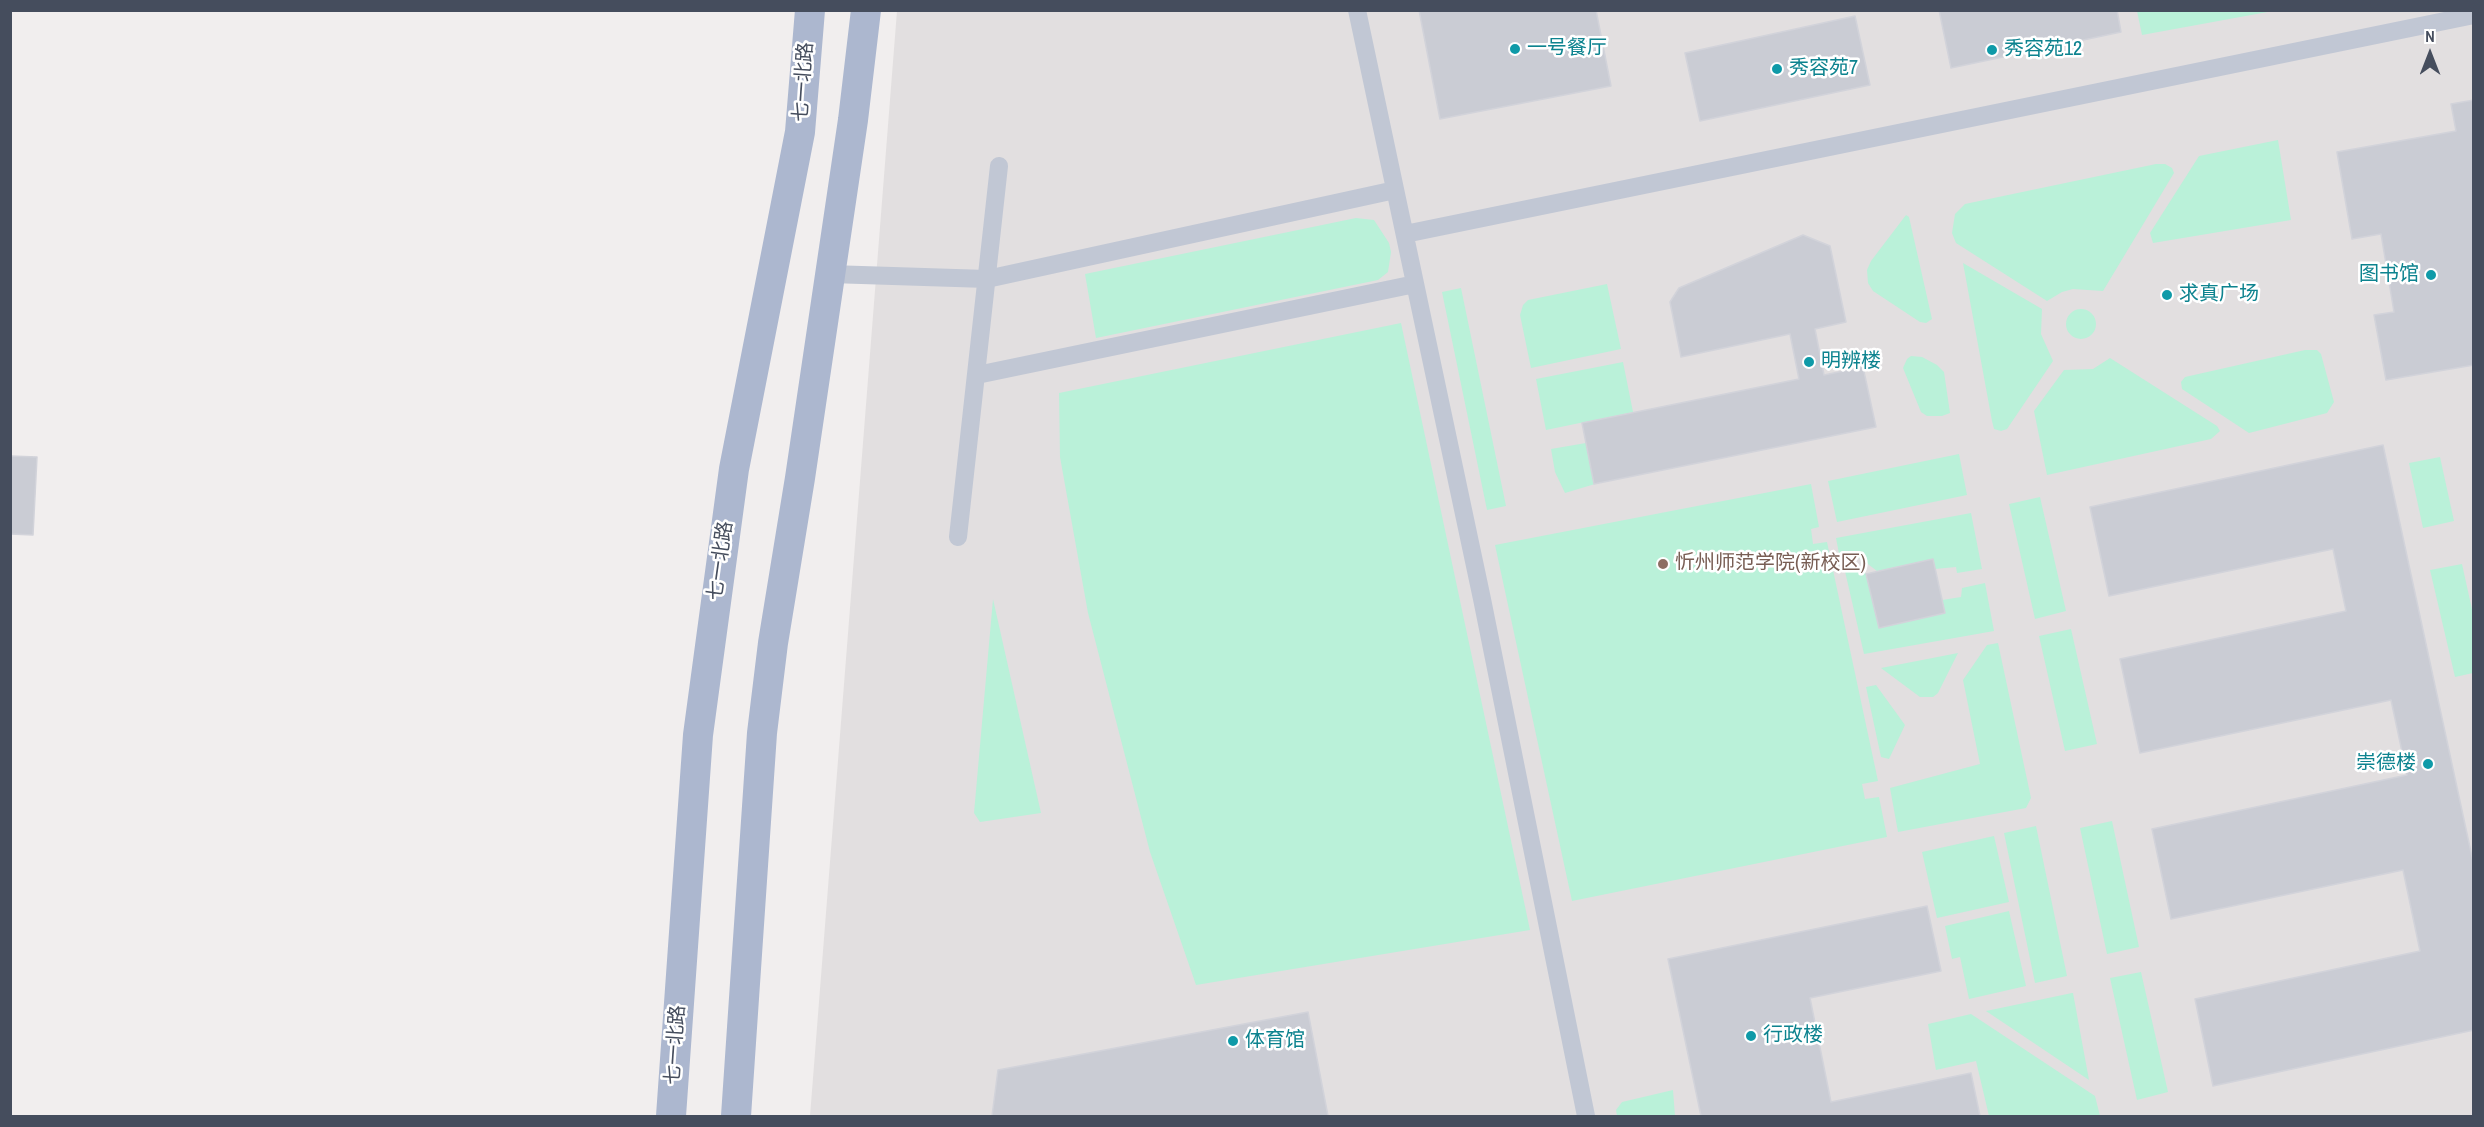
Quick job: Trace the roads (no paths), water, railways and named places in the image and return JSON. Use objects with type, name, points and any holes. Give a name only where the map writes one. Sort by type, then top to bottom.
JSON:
[{"type":"main road","name":"七一北路","points":[[671,1116],[698,735],[734,470],[800,132],[810,10]]},
{"type":"main road","points":[[735,1116],[762,733],[773,643],[853,120],[866,10]]},
{"type":"street","points":[[1357,10],[1485,610],[1586,1116]]},
{"type":"street","points":[[1405,234],[2474,15]]},
{"type":"street","points":[[958,537],[999,166]]},
{"type":"street","points":[[830,274],[987,279],[1395,190]]},
{"type":"street","points":[[976,375],[1415,284]]},
{"type":"place","name":"一号餐厅","points":[[1515,49]]},
{"type":"place","name":"秀容苑12","points":[[1992,50]]},
{"type":"place","name":"秀容苑7","points":[[1777,69]]},
{"type":"place","name":"图书馆","points":[[2431,275]]},
{"type":"place","name":"求真广场","points":[[2167,295]]},
{"type":"place","name":"明辨楼","points":[[1809,362]]},
{"type":"place","name":"忻州师范学院(新校区)","points":[[1663,564]]},
{"type":"place","name":"崇德楼","points":[[2428,764]]},
{"type":"place","name":"行政楼","points":[[1751,1036]]},
{"type":"place","name":"体育馆","points":[[1233,1041]]}]
